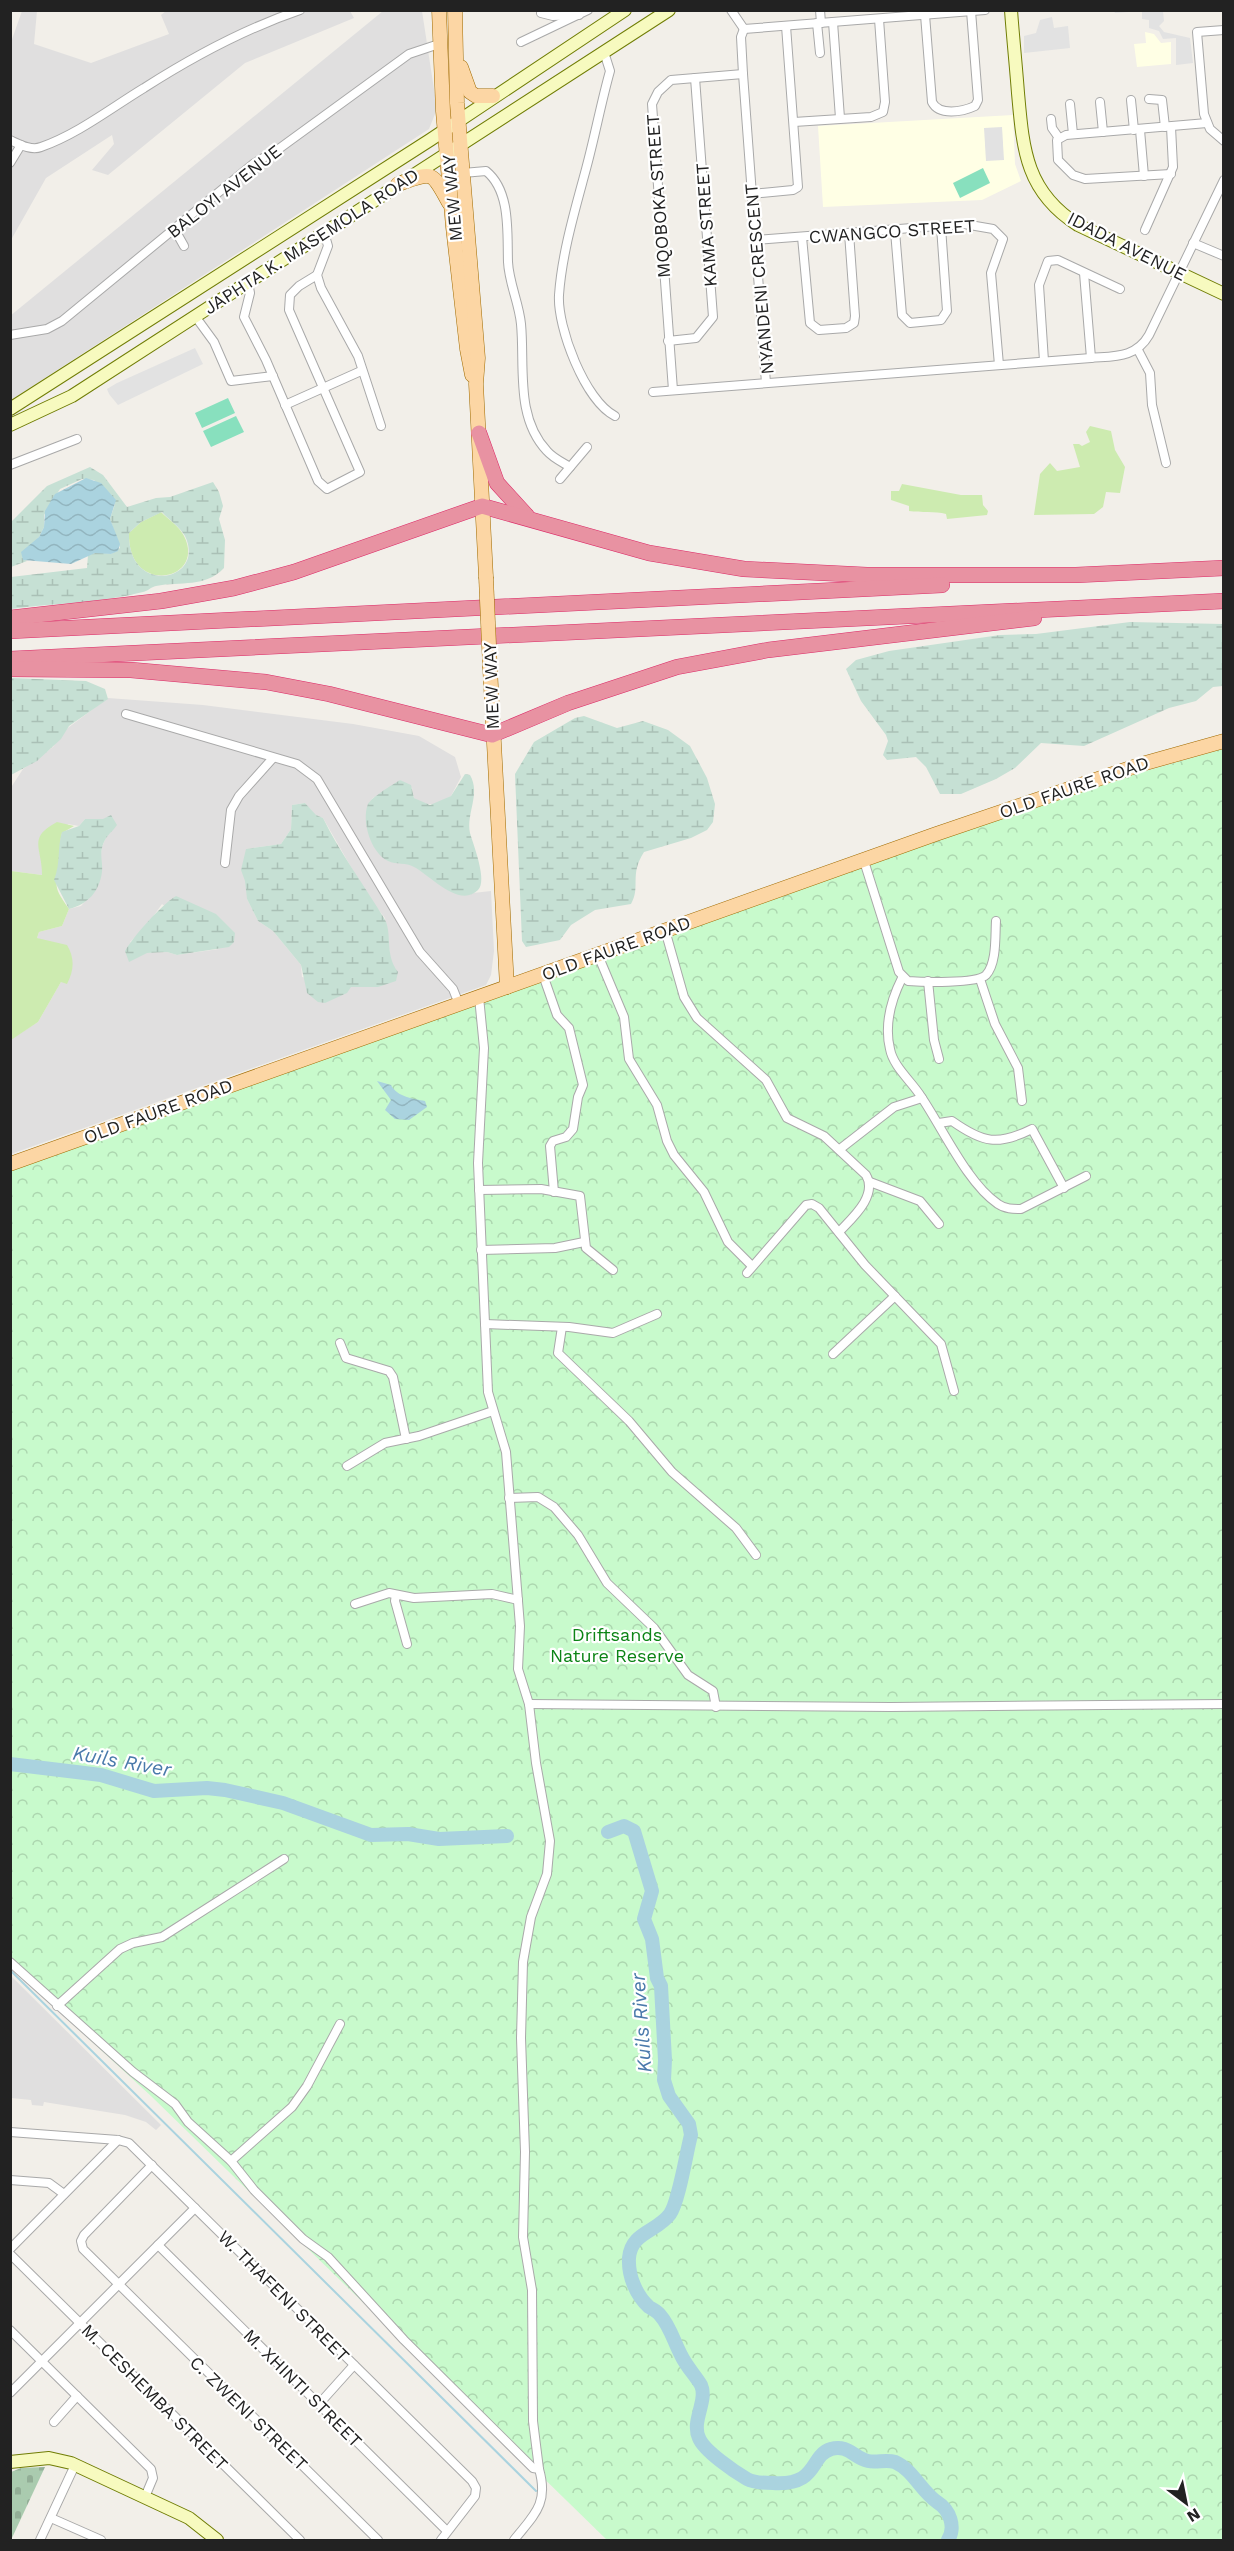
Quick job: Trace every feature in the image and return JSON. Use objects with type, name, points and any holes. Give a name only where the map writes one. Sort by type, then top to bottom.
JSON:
[{"type":"highway","points":[[478,433],[497,483],[512,502],[531,520]]},
{"type":"highway","points":[[10,618],[161,601],[234,588],[294,572],[482,506],[649,553],[744,569],[867,575],[1076,575]]},
{"type":"highway","points":[[10,630],[984,583],[1076,575],[1224,568]]},
{"type":"highway","points":[[10,659],[1224,601]]},
{"type":"highway","points":[[10,669],[131,670],[266,682],[329,694],[492,735],[623,683],[720,658],[1126,606]]},
{"type":"main road","name":"MEW WAY","points":[[439,10],[439,44],[452,211],[467,349],[476,384]]},
{"type":"main road","name":"MEW WAY","points":[[455,10],[459,119],[478,358],[476,384],[478,433],[492,735],[507,987]]},
{"type":"main road","name":"JAPHTA K. MASEMOLA ROAD","points":[[10,409],[625,10]]},
{"type":"main road","name":"JAPHTA K. MASEMOLA ROAD","points":[[10,425],[67,399],[669,10]]},
{"type":"main road","name":"IDADA AVENUE","points":[[1011,10],[1022,141],[1028,166],[1038,186],[1060,212],[1078,225],[1224,294]]},
{"type":"main road","points":[[455,38],[467,89],[476,96],[493,96]]},
{"type":"main road","points":[[398,184],[424,175],[435,178],[452,211]]},
{"type":"main road","name":"OLD FAURE ROAD","points":[[10,1164],[1093,780],[1224,741]]},
{"type":"main road","points":[[10,2463],[49,2458],[75,2465],[198,2523],[217,2541]]},
{"type":"street","points":[[10,140],[21,145],[41,147],[93,120],[202,52],[261,24],[300,10]]},
{"type":"street","points":[[731,10],[744,29],[985,10]]},
{"type":"street","points":[[820,10],[820,52]]},
{"type":"street","points":[[925,15],[932,102],[935,108],[942,111],[966,110],[975,106],[978,100],[971,11]]},
{"type":"street","points":[[541,13],[553,16],[585,13]]},
{"type":"street","points":[[522,42],[585,13]]},
{"type":"street","points":[[794,122],[876,116],[884,109],[879,19]]},
{"type":"street","points":[[833,22],[840,118]]},
{"type":"street","points":[[752,194],[793,190],[798,187],[786,26]]},
{"type":"street","name":"NYANDENI CRESCENT","points":[[744,29],[741,38],[743,74],[766,383],[1091,358],[1127,354],[1138,350]]},
{"type":"street","points":[[1224,30],[1197,32],[1207,123],[1224,141]]},
{"type":"street","name":"BALOYI AVENUE","points":[[10,335],[47,330],[62,321],[121,270],[175,230],[253,164],[280,148],[417,50],[439,44]]},
{"type":"street","points":[[604,52],[610,71],[572,223],[559,296],[566,334],[585,381],[596,401],[615,416]]},
{"type":"street","name":"MQOBOKA STREET","points":[[673,390],[651,108],[655,95],[669,81],[743,74]]},
{"type":"street","name":"KAMA STREET","points":[[668,341],[696,338],[712,317],[695,78]]},
{"type":"street","points":[[1145,230],[1171,174],[1174,162],[1162,100],[1149,99]]},
{"type":"street","points":[[1131,100],[1144,176]]},
{"type":"street","points":[[1100,102],[1103,132]]},
{"type":"street","points":[[1070,104],[1073,134]]},
{"type":"street","points":[[1052,119],[1052,128],[1059,138],[1058,160],[1077,177],[1090,179],[1171,174]]},
{"type":"street","points":[[1059,138],[1073,134],[1207,123]]},
{"type":"street","points":[[10,163],[21,145]]},
{"type":"street","points":[[463,173],[486,171],[495,182],[503,202],[509,271],[526,344],[522,384],[532,423],[547,451],[570,467]]},
{"type":"street","points":[[1166,463],[1152,405],[1150,373],[1138,350],[1149,335],[1224,180]]},
{"type":"street","name":"CWANGCO STREET","points":[[756,240],[983,225],[1002,236],[991,273],[999,365]]},
{"type":"street","points":[[895,231],[902,315],[910,323],[929,322],[944,318],[947,311],[941,227]]},
{"type":"street","points":[[175,230],[184,246]]},
{"type":"street","points":[[248,282],[249,293],[244,318],[273,376],[321,486],[327,489],[338,486],[360,472],[289,305],[290,295],[298,286],[317,275],[328,251],[328,241],[324,232]]},
{"type":"street","points":[[802,237],[810,323],[819,330],[840,330],[850,326],[855,320],[849,233]]},
{"type":"street","points":[[1193,243],[1224,256]]},
{"type":"street","points":[[1044,361],[1039,285],[1043,269],[1048,261],[1056,260],[1120,289]]},
{"type":"street","points":[[1084,273],[1091,358]]},
{"type":"street","points":[[317,275],[321,288],[352,343],[381,426]]},
{"type":"street","points":[[195,316],[212,337],[232,382],[273,376]]},
{"type":"street","points":[[285,405],[361,371]]},
{"type":"street","points":[[653,392],[766,383]]},
{"type":"street","points":[[10,465],[77,439]]},
{"type":"street","points":[[560,478],[587,447]]},
{"type":"street","points":[[126,714],[297,765],[317,779],[420,952],[453,989],[459,1004]]},
{"type":"street","points":[[225,863],[231,810],[239,796],[273,758]]},
{"type":"street","points":[[864,861],[902,978],[889,1014],[890,1052],[939,1123],[961,1161],[999,1204],[1008,1209],[1020,1209],[1086,1176]]},
{"type":"street","points":[[902,978],[908,981],[980,979],[992,965],[996,921]]},
{"type":"street","points":[[665,930],[690,1011],[724,1045],[766,1080],[787,1118],[824,1136],[840,1149],[870,1182],[920,1201],[939,1224]]},
{"type":"street","points":[[598,955],[624,1017],[630,1059],[657,1105],[667,1141],[674,1155],[704,1192],[728,1242],[750,1270],[806,1205],[812,1204],[819,1208],[895,1296],[941,1344],[954,1391]]},
{"type":"street","points":[[543,975],[557,1015],[569,1028],[583,1085],[578,1097],[573,1129],[566,1137],[552,1141],[550,1146],[554,1192]]},
{"type":"street","points":[[980,979],[994,1024],[1018,1068],[1022,1101]]},
{"type":"street","points":[[928,981],[934,1040],[939,1059]]},
{"type":"street","points":[[479,997],[484,1048],[479,1190],[488,1392],[506,1452],[521,1638],[518,1669],[529,1704],[550,1853],[547,1874],[531,1917],[523,1962],[521,2038],[525,2152],[523,2237],[532,2290],[533,2421],[543,2485],[540,2507],[514,2541]]},
{"type":"street","points":[[840,1149],[894,1107],[922,1098]]},
{"type":"street","points":[[939,1123],[952,1121],[985,1140],[998,1142],[1014,1138],[1032,1128],[1064,1188]]},
{"type":"street","points":[[839,1232],[862,1205],[870,1191],[870,1182]]},
{"type":"street","points":[[479,1190],[541,1189],[580,1196],[586,1248],[613,1270]]},
{"type":"street","points":[[481,1250],[555,1248],[584,1242]]},
{"type":"street","points":[[833,1354],[895,1296]]},
{"type":"street","points":[[485,1324],[562,1327],[613,1333],[657,1314]]},
{"type":"street","points":[[562,1327],[558,1353],[621,1413],[672,1472],[736,1528],[756,1555]]},
{"type":"street","points":[[340,1343],[346,1358],[389,1371],[406,1439]]},
{"type":"street","points":[[347,1466],[366,1457],[378,1446],[493,1411]]},
{"type":"street","points":[[509,1498],[538,1497],[554,1507],[578,1535],[607,1583],[654,1628],[688,1675],[713,1692],[716,1707]]},
{"type":"street","points":[[355,1604],[389,1593],[436,1598],[492,1594],[518,1600]]},
{"type":"street","points":[[396,1595],[395,1601],[407,1644]]},
{"type":"street","points":[[529,1704],[716,1707],[1224,1704]]},
{"type":"street","points":[[57,2006],[120,1949],[133,1943],[162,1937],[284,1859]]},
{"type":"street","points":[[10,1962],[57,2006],[174,2104],[188,2122],[231,2161],[254,2190],[303,2238],[328,2257],[472,2410],[533,2468],[539,2469]]},
{"type":"street","points":[[231,2161],[292,2107],[307,2086],[340,2024]]},
{"type":"street","name":"W. THAFENI STREET","points":[[10,2132],[118,2140],[129,2143],[474,2484],[475,2496],[441,2541]]},
{"type":"street","points":[[10,2249],[118,2140]]},
{"type":"street","name":"C. ZWENI STREET","points":[[152,2165],[82,2238],[83,2248],[378,2541]]},
{"type":"street","points":[[10,2180],[50,2183],[64,2194]]},
{"type":"street","points":[[10,2393],[195,2208]]},
{"type":"street","name":"M. XHINTI STREET","points":[[158,2245],[447,2531]]},
{"type":"street","name":"M. CESHEMBA STREET","points":[[10,2254],[300,2541]]},
{"type":"street","points":[[12,2333],[152,2469],[153,2478],[145,2497]]},
{"type":"street","points":[[319,2404],[354,2365]]},
{"type":"street","points":[[54,2422],[77,2396]]},
{"type":"street","points":[[40,2541],[75,2465]]},
{"type":"street","points":[[51,2518],[102,2541]]},
{"type":"shaded area","points":[[22,11],[37,11],[34,44],[91,63],[169,34],[161,15],[166,11],[350,11],[354,18],[245,63],[108,175],[92,170],[114,144],[112,135],[46,178],[11,240],[10,45]]},
{"type":"shaded area","points":[[383,11],[422,11],[437,109],[429,129],[11,400],[10,316]]},
{"type":"shaded area","points":[[1114,11],[1142,11],[1115,13]]},
{"type":"shaded area","points":[[1142,11],[1163,11],[1164,21],[1159,26],[1164,32],[1190,38],[1193,63],[1176,65],[1176,38],[1163,39],[1159,31],[1149,28],[1149,20],[1142,19]]},
{"type":"shaded area","points":[[1052,17],[1054,28],[1068,26],[1070,48],[1024,53],[1024,36],[1036,33],[1040,20]]},
{"type":"shaded area","points":[[1145,32],[1154,34],[1161,43],[1171,42],[1171,64],[1137,67],[1134,44],[1146,43]]},
{"type":"shaded area","points":[[1013,115],[1015,164],[1021,181],[982,200],[823,207],[818,126]]},
{"type":"shaded area","points":[[1002,127],[1004,160],[986,161],[984,128]]},
{"type":"shaded area","points":[[195,348],[203,364],[118,405],[109,394],[107,389],[117,383]]},
{"type":"shaded area","points":[[108,698],[203,705],[353,724],[419,736],[455,757],[461,777],[451,796],[436,804],[425,804],[414,798],[412,788],[400,780],[368,804],[367,823],[373,844],[388,861],[409,864],[473,893],[491,891],[494,951],[491,975],[486,985],[11,1154],[10,1040],[38,1022],[61,982],[42,940],[37,938],[39,932],[62,926],[69,909],[81,906],[97,888],[102,870],[100,861],[102,847],[109,830],[103,819],[85,819],[79,826],[68,824],[42,869],[42,875],[11,871],[10,789],[23,769],[53,747],[65,730]],"holes":[[[305,803],[316,816],[323,818],[367,895],[385,918],[391,963],[378,987],[350,987],[302,977],[301,965],[273,931],[258,921],[247,899],[246,849],[281,844],[291,829],[292,805]],[[162,904],[219,949],[177,955],[167,952],[147,953],[130,942],[145,928]]]},
{"type":"shaded area","points":[[10,1975],[161,2125],[156,2130],[146,2122],[125,2115],[44,2102],[43,2106],[32,2105],[31,2100],[11,2098]]},
{"type":"green space","points":[[983,168],[990,183],[960,198],[953,183]]},
{"type":"green space","points":[[228,398],[235,413],[202,428],[195,413]]},
{"type":"green space","points":[[236,416],[244,432],[211,447],[203,431]]},
{"type":"green space","points":[[1090,426],[1111,431],[1115,450],[1125,467],[1120,493],[1106,492],[1103,507],[1094,514],[1034,515],[1040,474],[1050,463],[1057,471],[1080,467],[1073,444],[1082,446],[1090,442],[1086,432]]},
{"type":"green space","points":[[90,467],[103,475],[127,507],[156,498],[170,497],[213,482],[223,506],[219,519],[225,540],[224,568],[209,579],[156,586],[127,596],[11,609],[11,577],[87,568],[88,555],[99,552],[111,554],[120,548],[110,519],[115,504],[94,480],[82,479],[60,489],[44,515],[44,527],[39,537],[23,559],[27,561],[11,567],[10,523],[47,486]],"holes":[[[162,512],[183,533],[189,552],[185,564],[176,572],[164,576],[152,574],[140,567],[132,553],[129,533],[141,522]]]},
{"type":"green space","points":[[902,484],[961,495],[982,495],[983,505],[988,511],[987,515],[947,519],[946,514],[942,513],[909,511],[909,506],[891,500],[891,491],[899,491]]},
{"type":"green space","points":[[161,512],[182,533],[188,551],[185,564],[176,572],[164,575],[152,574],[140,567],[132,553],[129,533],[141,522]]},
{"type":"green space","points":[[1130,622],[1223,624],[1223,686],[1213,687],[1196,701],[1169,708],[1084,746],[1041,743],[1015,768],[961,794],[940,794],[926,767],[916,757],[887,760],[883,755],[888,741],[886,735],[861,701],[846,669],[856,660],[889,651],[1000,635],[1036,634]]},
{"type":"green space","points":[[11,678],[86,681],[105,689],[108,699],[69,726],[61,739],[37,761],[11,775]]},
{"type":"green space","points":[[584,716],[617,728],[643,721],[668,730],[690,746],[707,778],[715,804],[713,822],[707,830],[691,838],[644,852],[637,867],[635,892],[631,904],[595,910],[571,925],[560,940],[526,947],[522,941],[515,774],[534,742],[575,718]]},
{"type":"green space","name":"Driftsands Nature Reserve","points":[[1223,749],[1223,2540],[607,2540],[151,2096],[11,1967],[10,1165],[1034,803]]},
{"type":"green space","points":[[465,774],[470,775],[473,782],[474,796],[469,826],[481,871],[481,885],[470,895],[462,896],[445,889],[411,865],[391,862],[382,857],[369,836],[366,811],[370,801],[400,780],[411,785],[414,798],[430,805],[451,796]]},
{"type":"green space","points":[[305,803],[316,815],[323,818],[344,856],[384,918],[387,924],[391,958],[398,972],[396,981],[378,987],[351,987],[347,993],[325,1003],[318,1002],[307,993],[301,965],[273,931],[258,921],[247,899],[241,870],[246,849],[281,844],[291,829],[292,805]]},
{"type":"green space","points":[[111,815],[117,825],[107,837],[102,848],[102,872],[98,886],[92,896],[82,904],[69,909],[54,880],[58,867],[62,832],[79,826],[85,819],[103,819]]},
{"type":"green space","points":[[57,822],[74,826],[62,833],[57,881],[60,895],[69,909],[62,926],[39,932],[37,938],[67,945],[72,960],[71,974],[67,984],[61,982],[38,1022],[11,1040],[11,871],[42,875],[39,838]]},
{"type":"green space","points":[[176,896],[216,914],[235,933],[234,942],[229,947],[177,955],[167,952],[147,953],[129,962],[125,951],[129,945],[155,914]]},
{"type":"green space","points":[[45,2467],[11,2540],[11,2472],[21,2468]]},
{"type":"water","points":[[86,478],[101,483],[116,500],[110,519],[120,544],[118,551],[111,554],[95,553],[71,564],[23,560],[21,552],[39,537],[44,527],[45,511],[55,494]]},
{"type":"water","points":[[377,1081],[391,1085],[406,1097],[425,1101],[427,1107],[409,1120],[395,1119],[385,1110],[391,1100]]},
{"type":"waterway","name":"Kuils River","points":[[10,1764],[101,1775],[154,1791],[207,1788],[225,1790],[283,1803],[371,1835],[408,1834],[439,1839],[507,1836]]},
{"type":"waterway","name":"Kuils River","points":[[608,1832],[624,1826],[634,1831],[652,1891],[644,1919],[652,1939],[657,1978],[661,1986],[664,2080],[669,2096],[689,2124],[691,2135],[673,2208],[665,2220],[639,2237],[634,2243],[629,2258],[630,2272],[640,2297],[663,2319],[683,2359],[701,2385],[703,2398],[697,2425],[699,2438],[713,2455],[747,2479],[760,2483],[788,2483],[798,2480],[811,2470],[824,2453],[837,2448],[842,2448],[868,2461],[895,2462],[907,2470],[945,2509],[951,2524],[948,2540]]},
{"type":"waterway","points":[[10,1970],[536,2491]]}]
